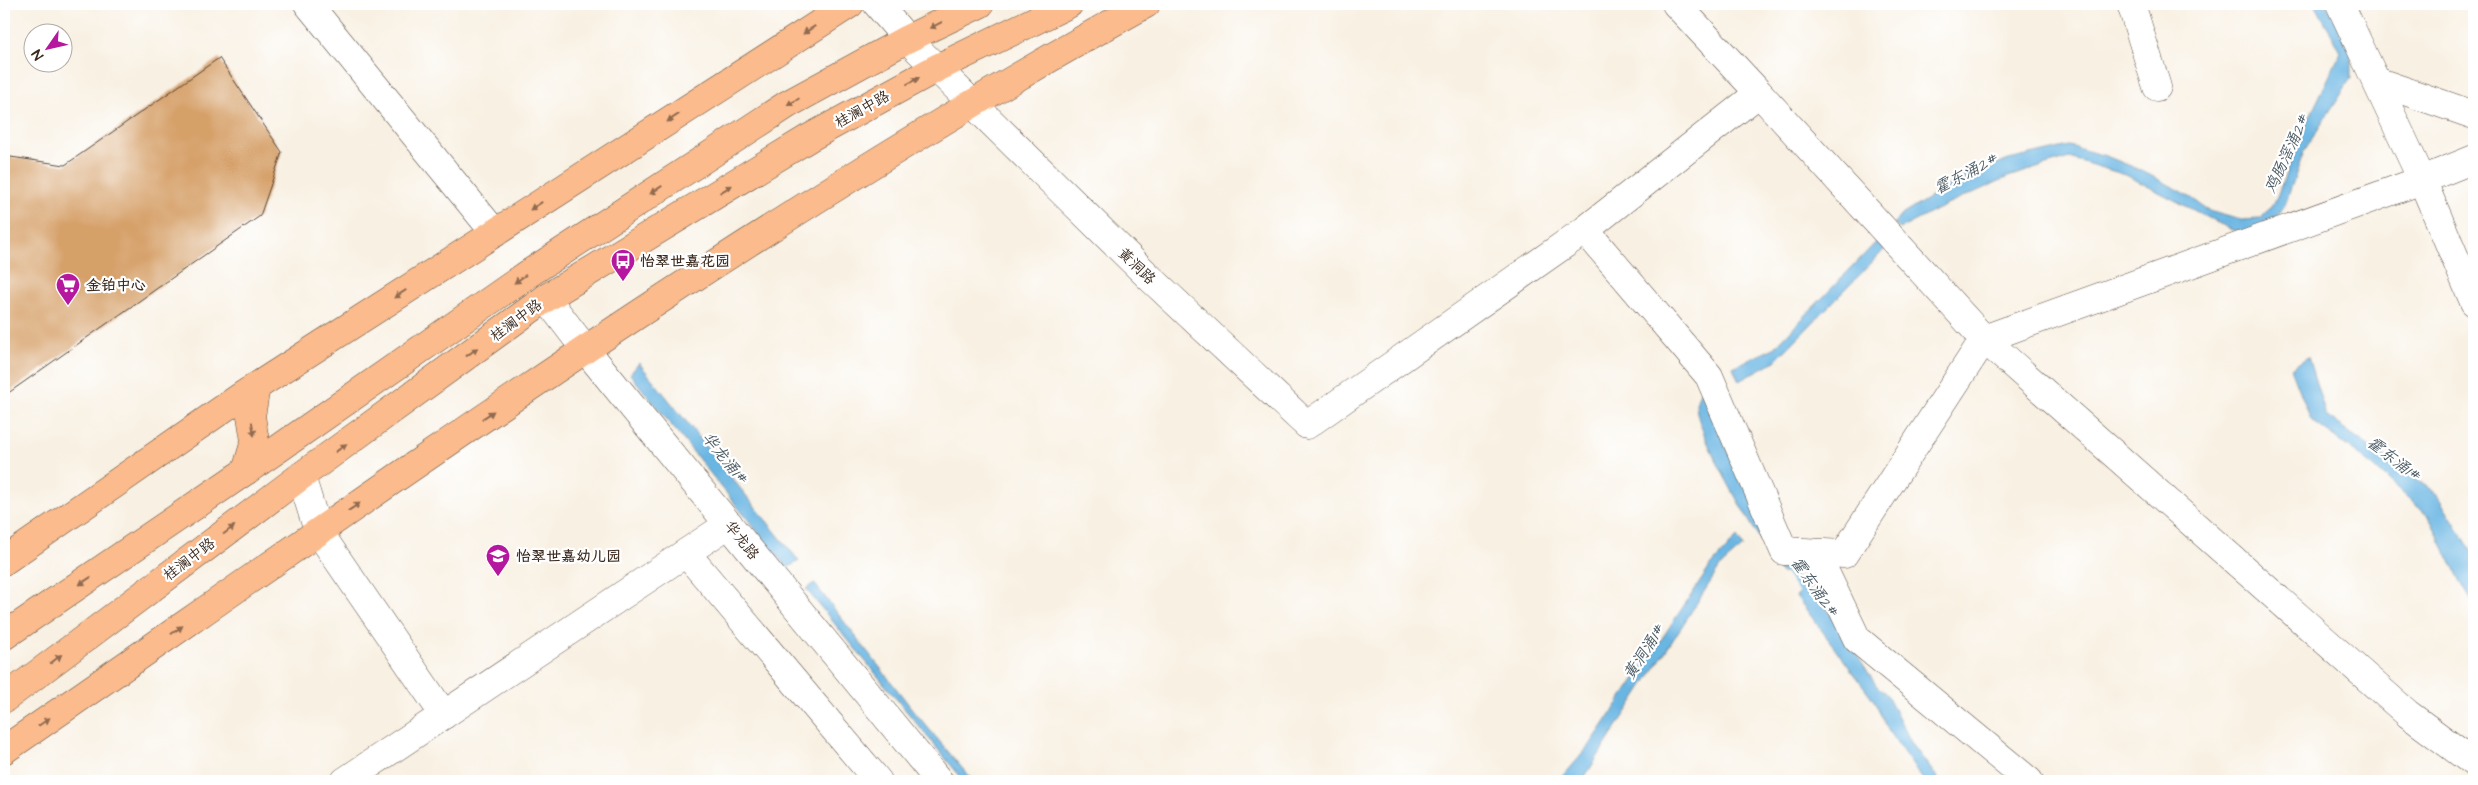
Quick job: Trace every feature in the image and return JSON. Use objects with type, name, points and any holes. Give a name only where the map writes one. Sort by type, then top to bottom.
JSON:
[{"type":"main road","points":[[4,561],[256,387],[850,4]]},
{"type":"main road","name":"桂澜中路","points":[[4,636],[246,471],[552,258],[788,104],[907,39],[980,4]]},
{"type":"main road","name":"桂澜中路","points":[[4,699],[301,476],[546,298],[809,138],[937,68],[1069,4]]},
{"type":"main road","points":[[4,750],[318,531],[585,349],[811,201],[972,103],[1146,4]]},
{"type":"main road","points":[[246,471],[255,441],[251,416],[256,387]]},
{"type":"street","points":[[308,4],[495,233]]},
{"type":"street","name":"黄洞路","points":[[877,4],[907,39],[1147,275],[1307,425],[1585,230]]},
{"type":"street","points":[[1676,4],[1984,339],[2408,714],[2474,763]]},
{"type":"street","points":[[2131,4],[2157,87]]},
{"type":"street","points":[[2340,4],[2422,180],[2474,302]]},
{"type":"street","points":[[2376,81],[2474,115]]},
{"type":"street","points":[[1758,93],[1585,230],[1709,376],[1784,551],[1844,554],[1984,339],[2422,180],[2474,159]]},
{"type":"street","name":"华龙路","points":[[546,298],[585,349],[939,781]]},
{"type":"street","points":[[301,476],[318,531],[444,715]]},
{"type":"street","points":[[345,781],[729,524]]},
{"type":"street","points":[[686,553],[878,781]]},
{"type":"street","points":[[1816,553],[1857,639],[2029,781]]},
{"type":"water","points":[[2315,4],[2326,4],[2351,50],[2351,78],[2304,151],[2285,205],[2272,223],[2256,233],[2232,230],[2126,175],[2069,158],[2008,177],[1938,209],[1900,229],[1894,224],[1900,216],[1961,178],[2009,160],[2069,146],[2106,156],[2138,169],[2181,191],[2212,212],[2241,220],[2261,219],[2276,199],[2300,137],[2341,52]]},
{"type":"water","points":[[1883,235],[1890,244],[1775,361],[1739,381],[1733,367],[1774,348]]},
{"type":"water","points":[[2308,357],[2326,416],[2437,494],[2474,555],[2474,605],[2429,517],[2366,460],[2311,420],[2291,368]]},
{"type":"water","points":[[639,363],[799,561],[787,568],[630,374]]},
{"type":"water","points":[[1700,391],[1707,392],[1726,447],[1790,568],[1788,573],[1780,573],[1718,464],[1699,420],[1696,405]]},
{"type":"water","points":[[1737,537],[1743,547],[1720,567],[1582,781],[1559,781],[1590,745],[1710,567]]},
{"type":"water","points":[[814,583],[913,710],[973,781],[964,781],[806,589]]},
{"type":"water","points":[[1807,588],[1824,604],[1876,685],[1887,695],[1912,744],[1940,781],[1924,781],[1889,732],[1873,699],[1796,596]]},
{"type":"building","name":"金铂中心","points":[[219,58],[282,152],[260,216],[4,396],[4,156],[65,165]]},
{"type":"waterway","name":"霍东涌2#","points":[[1784,566],[1805,597]]},
{"type":"place","name":"怡翠世嘉花园","points":[[623,282]]},
{"type":"place","name":"金铂中心","points":[[68,306]]},
{"type":"place","name":"怡翠世嘉幼儿园","points":[[498,577]]},
{"type":"water label","name":"鸡肠滘涌2#","points":[[2286,154]]},
{"type":"water label","name":"华龙涌1#","points":[[725,457]]},
{"type":"water label","name":"霍东涌1#","points":[[2394,458]]},
{"type":"water label","name":"黄洞涌1#","points":[[1643,652]]}]
